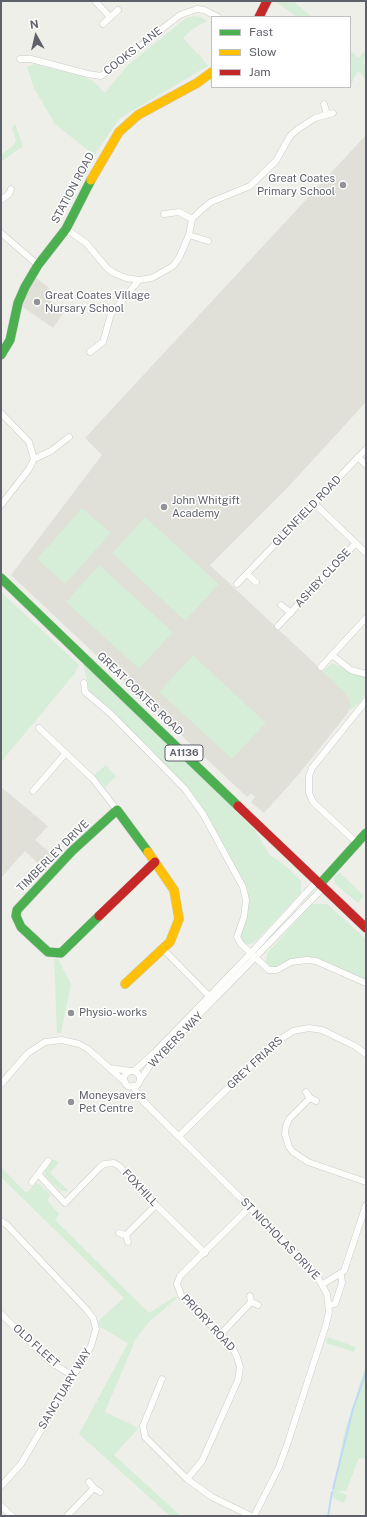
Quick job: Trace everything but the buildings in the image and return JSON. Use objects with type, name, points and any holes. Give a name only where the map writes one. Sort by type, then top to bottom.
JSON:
[{"type":"street","points":[[95,1],[110,17]]},
{"type":"street","points":[[260,16],[267,1]]},
{"type":"street","name":"COOKS LANE","points":[[20,59],[31,59],[101,76],[184,13],[197,9],[204,10],[216,16]]},
{"type":"street","points":[[103,24],[118,10]]},
{"type":"street","name":"STATION ROAD","points":[[1,355],[10,340],[18,303],[25,286],[38,265],[66,229],[98,165],[119,132],[138,115],[197,83],[211,73]]},
{"type":"street","points":[[66,229],[86,243],[107,268],[126,278],[139,280],[152,278],[173,266],[180,258],[189,235],[192,219],[211,202],[250,186],[276,161],[290,136],[315,118],[330,113],[324,104]]},
{"type":"street","points":[[1,200],[9,194],[11,189]]},
{"type":"street","points":[[164,214],[179,212],[192,219]]},
{"type":"street","points":[[1,233],[38,265]]},
{"type":"street","points":[[189,235],[208,241]]},
{"type":"street","points":[[90,352],[103,342],[111,314],[139,280]]},
{"type":"street","points":[[1,413],[29,442],[34,459]]},
{"type":"street","points":[[1,505],[29,469],[34,459],[51,451],[70,437]]},
{"type":"street","name":"GLENFIELD ROAD","points":[[237,584],[366,449]]},
{"type":"street","points":[[358,458],[366,465]]},
{"type":"street","points":[[314,503],[366,553]]},
{"type":"street","name":"ASHBY CLOSE","points":[[278,626],[356,544]]},
{"type":"street","points":[[247,574],[256,582]]},
{"type":"street","name":"GREAT COATES ROAD","points":[[1,578],[366,928]]},
{"type":"street","name":"ASHBY CLOSE","points":[[281,605],[291,613]]},
{"type":"street","points":[[321,667],[366,618]]},
{"type":"street","points":[[332,655],[351,670],[366,674]]},
{"type":"street","points":[[84,682],[85,692],[111,714],[185,789],[203,814],[243,888],[246,900],[244,917],[237,937],[253,956],[269,970],[277,970],[298,960],[316,961],[366,983]]},
{"type":"street","points":[[357,843],[313,802],[309,793],[309,776],[312,768],[366,701]]},
{"type":"street","points":[[38,728],[64,754],[93,779],[167,878],[174,890],[178,906],[179,919],[175,932],[163,949],[124,984]]},
{"type":"street","points":[[33,791],[64,754]]},
{"type":"street","name":"TIMBERLEY DRIVE","points":[[117,810],[72,851],[17,910],[16,916],[21,928],[48,952],[61,953],[155,862]]},
{"type":"street","points":[[320,884],[366,833]]},
{"type":"street","name":"WYBERS WAY","points":[[140,1080],[151,1064],[320,884]]},
{"type":"street","name":"WYBERS WAY","points":[[253,956],[320,884]]},
{"type":"street","points":[[163,949],[211,999]]},
{"type":"street","name":"WYBERS WAY","points":[[132,1071],[155,1052],[211,999]]},
{"type":"street","name":"GREY FRIARS","points":[[179,1136],[273,1044],[293,1031],[309,1028],[322,1030],[355,1046],[366,1054]]},
{"type":"street","points":[[1,1084],[28,1053],[46,1042],[58,1040],[70,1041],[88,1049],[108,1068],[129,1086],[137,1084],[140,1080],[138,1074],[132,1071],[108,1068]]},
{"type":"street","points":[[125,1082],[125,1075],[132,1071]]},
{"type":"street","name":"ST NICHOLAS DRIVE","points":[[133,1086],[141,1099],[314,1271],[323,1284],[327,1294],[329,1305],[326,1325],[288,1442],[278,1467],[254,1516]]},
{"type":"street","points":[[306,1092],[313,1099],[290,1119],[286,1126],[285,1134],[289,1147],[293,1152],[308,1162],[366,1182]]},
{"type":"street","points":[[32,1182],[48,1161]]},
{"type":"street","name":"FOXHILL","points":[[38,1176],[65,1203],[100,1167],[104,1164],[114,1163],[119,1166],[156,1206],[205,1253]]},
{"type":"street","points":[[323,1284],[341,1274],[346,1267],[366,1205]]},
{"type":"street","points":[[126,1235],[156,1206]]},
{"type":"street","name":"PRIORY ROAD","points":[[187,1479],[202,1462],[240,1374],[239,1361],[235,1352],[221,1334],[181,1295],[177,1284],[180,1276],[250,1207]]},
{"type":"street","name":"SANCTUARY WAY","points":[[1,1221],[7,1225],[93,1318],[96,1329],[94,1337],[73,1376],[21,1464],[1,1486]]},
{"type":"street","points":[[119,1233],[126,1235]]},
{"type":"street","points":[[126,1235],[128,1242]]},
{"type":"street","points":[[329,1305],[335,1304],[342,1283],[341,1274]]},
{"type":"street","points":[[221,1334],[253,1301]]},
{"type":"street","name":"OLD FLEET","points":[[1,1314],[52,1362],[73,1376]]},
{"type":"street","points":[[162,1380],[144,1421],[142,1432],[147,1440],[187,1479],[212,1497],[251,1516]]},
{"type":"street","points":[[89,1482],[100,1492]]},
{"type":"street","points":[[67,1516],[94,1488]]},
{"type":"street","points":[[1,1506],[12,1516]]},
{"type":"shaded area","name":"John Whitgift Academy","points":[[366,135],[366,402],[290,485],[210,565],[346,693],[350,702],[350,708],[347,714],[299,774],[264,813],[251,802],[255,797],[251,793],[247,797],[11,575],[102,455],[85,438]]},
{"type":"shaded area","name":"Great Coates Village Nursary School","points":[[35,277],[54,292],[49,299],[65,311],[53,328],[20,305]]},
{"type":"shaded area","points":[[1,787],[48,826],[35,840],[54,856],[42,867],[25,851],[1,878]]},
{"type":"green space","points":[[278,1],[293,1],[311,16],[296,16],[277,3]]},
{"type":"green space","points":[[194,16],[201,17],[207,21],[193,29],[183,38],[199,54],[208,66],[120,118],[94,155],[55,124],[34,88],[27,67],[34,64],[82,76],[93,81],[105,93],[127,66],[186,18]]},
{"type":"green space","points":[[366,50],[366,59],[363,62],[366,66],[366,79],[358,71],[351,84],[351,51],[358,58]]},
{"type":"green space","points":[[15,124],[23,146],[1,162],[1,155],[14,145],[16,140],[12,128]]},
{"type":"green space","points":[[82,508],[111,533],[65,584],[37,559]]},
{"type":"green space","points":[[145,517],[219,584],[185,621],[112,553]]},
{"type":"green space","points":[[99,565],[173,632],[139,669],[66,602]]},
{"type":"green space","points":[[1,592],[79,665],[76,672],[1,762]]},
{"type":"green space","points":[[193,655],[266,723],[232,759],[159,692]]},
{"type":"green space","points":[[82,659],[254,829],[270,855],[287,867],[301,881],[301,893],[254,943],[244,945],[239,940],[248,915],[247,899],[189,790],[149,747],[89,690]]},
{"type":"green space","points":[[332,663],[365,677],[366,679],[366,692],[361,702],[349,711],[350,705],[348,696],[323,671]]},
{"type":"green space","points":[[106,765],[116,777],[105,787],[94,775]]},
{"type":"green space","points":[[339,872],[364,896],[358,903],[335,884],[334,878]]},
{"type":"green space","points":[[312,904],[327,904],[366,939],[366,981],[332,964],[312,957],[297,958],[274,969],[268,967],[265,963],[268,952]]},
{"type":"green space","points":[[54,959],[58,959],[71,984],[61,1033],[57,1033]]},
{"type":"green space","points":[[53,1159],[59,1163],[50,1173],[69,1191],[61,1191],[45,1176],[45,1170]]},
{"type":"green space","points":[[1,1167],[26,1193],[36,1183],[49,1193],[50,1196],[47,1200],[59,1214],[55,1220],[149,1313],[176,1296],[177,1298],[150,1321],[136,1338],[105,1412],[137,1427],[137,1430],[114,1455],[181,1516],[170,1516],[79,1434],[128,1343],[100,1327],[98,1321],[124,1298],[1,1177]]},
{"type":"green space","points":[[327,1337],[356,1347],[354,1352],[326,1343]]},
{"type":"green space","points":[[366,1364],[366,1459],[359,1458],[346,1491],[337,1491],[347,1495],[344,1503],[335,1499],[332,1495],[344,1434]]},
{"type":"waterway","points":[[333,1489],[353,1409],[366,1372]]},
{"type":"waterway","points":[[328,1516],[332,1492]]},
{"type":"traffic: fast","points":[[1,355],[10,340],[18,303],[25,287],[38,265],[66,229],[91,180]]},
{"type":"traffic: fast","points":[[1,578],[238,806]]},
{"type":"traffic: fast","points":[[99,916],[61,953],[48,952],[21,927],[16,916],[17,910],[72,851],[117,810],[148,852]]},
{"type":"traffic: fast","points":[[320,884],[366,833]]},
{"type":"traffic: slow","points":[[91,180],[119,132],[138,115],[197,83],[211,73]]},
{"type":"traffic: slow","points":[[125,984],[170,942],[179,919],[174,890],[148,852]]},
{"type":"traffic: jam","points":[[260,16],[267,1]]},
{"type":"traffic: jam","points":[[238,806],[366,928]]},
{"type":"traffic: jam","points":[[99,916],[155,862]]},
{"type":"place","name":"Great Coates Primary School","points":[[343,185]]},
{"type":"place","name":"Great Coates Village Nursary School","points":[[37,302]]},
{"type":"place","name":"John Whitgift Academy","points":[[164,507]]},
{"type":"place","name":"Physio-works","points":[[71,1013]]},
{"type":"place","name":"Moneysavers Pet Centre","points":[[71,1102]]}]
